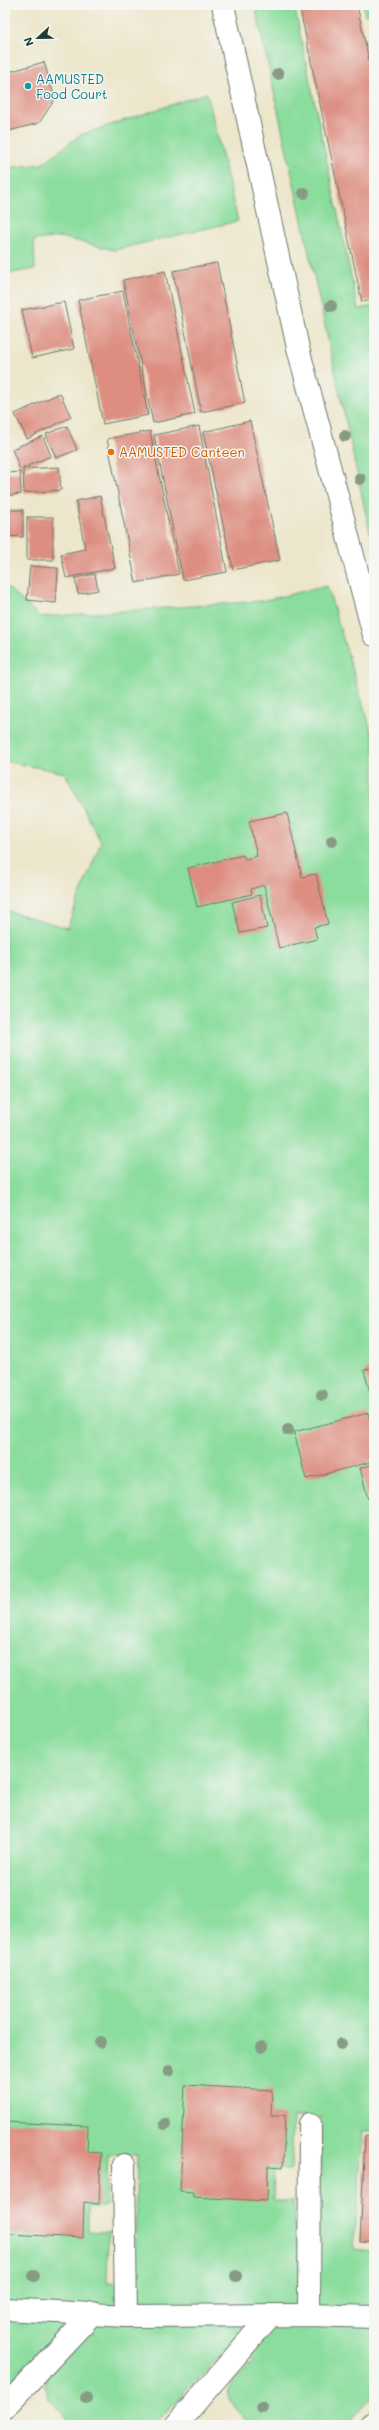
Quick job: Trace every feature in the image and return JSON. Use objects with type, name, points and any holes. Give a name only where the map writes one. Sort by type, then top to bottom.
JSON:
[{"type":"street","points":[[223,5],[298,348],[374,635]]},
{"type":"street","points":[[309,2315],[310,2124]]},
{"type":"street","points":[[124,2165],[126,2316]]},
{"type":"street","points":[[5,2309],[126,2316],[309,2315],[374,2317]]},
{"type":"street","points":[[5,2407],[93,2313]]},
{"type":"street","points":[[176,2425],[270,2316]]},
{"type":"street","points":[[371,2425],[374,2422]]},
{"type":"green space","points":[[255,5],[294,5],[358,309],[374,306],[374,551]]},
{"type":"green space","points":[[363,5],[374,5],[374,13],[365,15]]},
{"type":"green space","points":[[207,93],[238,221],[114,250],[61,237],[34,240],[35,269],[5,274],[5,168],[42,164],[80,135]]},
{"type":"green space","points":[[5,585],[40,617],[261,601],[327,586],[374,740],[374,2131],[363,2131],[354,2249],[374,2251],[374,2396],[346,2425],[251,2425],[233,2406],[229,2399],[228,2393],[230,2387],[254,2362],[234,2343],[157,2421],[161,2425],[74,2425],[49,2399],[44,2385],[61,2334],[5,2388],[5,910],[67,928],[101,842],[65,773],[5,761]],"holes":[[[293,2117],[322,2118],[318,2248],[297,2247],[293,2201],[273,2201],[274,2169],[291,2170]],[[108,2154],[137,2155],[134,2283],[107,2282],[108,2232],[88,2231],[88,2206],[106,2206]]]},
{"type":"building","points":[[299,5],[357,5],[374,84],[374,300],[362,302]]},
{"type":"building","name":"AAMUSTED Food Court","points":[[44,62],[55,99],[39,123],[5,132],[5,73]]},
{"type":"building","points":[[217,263],[245,403],[201,412],[173,271]]},
{"type":"building","points":[[165,271],[195,414],[153,423],[123,280]]},
{"type":"building","points":[[123,291],[148,415],[103,424],[78,300]]},
{"type":"building","points":[[64,302],[74,349],[32,358],[22,310]]},
{"type":"building","points":[[60,393],[71,417],[27,439],[15,414]]},
{"type":"building","points":[[250,421],[280,560],[233,570],[203,432]]},
{"type":"building","points":[[67,426],[77,450],[56,458],[46,434]]},
{"type":"building","points":[[199,426],[227,572],[183,580],[154,435]]},
{"type":"building","points":[[150,431],[179,574],[136,583],[107,439]]},
{"type":"building","points":[[43,436],[51,456],[20,469],[12,449]]},
{"type":"building","points":[[59,467],[61,490],[24,493],[23,469]]},
{"type":"building","points":[[20,472],[21,494],[5,496],[5,473]]},
{"type":"building","points":[[100,496],[115,568],[66,578],[61,554],[85,549],[76,501]]},
{"type":"building","points":[[5,510],[23,510],[23,537],[5,536]]},
{"type":"building","points":[[27,517],[53,517],[53,560],[27,560]]},
{"type":"building","points":[[30,566],[58,568],[56,603],[27,600]]},
{"type":"building","points":[[95,574],[98,590],[78,594],[75,578]]},
{"type":"building","points":[[287,813],[302,877],[316,874],[328,924],[314,927],[317,939],[279,948],[264,885],[251,889],[252,894],[197,907],[188,868],[243,855],[245,859],[257,856],[249,821]]},
{"type":"building","points":[[260,895],[267,928],[240,933],[232,902]]},
{"type":"building","points":[[374,1367],[374,1405],[373,1405],[364,1370]]},
{"type":"building","points":[[368,1413],[370,1419],[374,1417],[374,1461],[306,1479],[294,1432]]},
{"type":"building","points":[[374,1464],[374,1498],[368,1499],[360,1468]]},
{"type":"building","points":[[185,2085],[272,2090],[271,2115],[285,2115],[283,2167],[268,2166],[267,2201],[193,2197],[193,2192],[180,2191]]},
{"type":"building","points":[[5,2122],[88,2126],[87,2152],[101,2153],[99,2204],[84,2202],[83,2238],[9,2234],[9,2228],[5,2228]]},
{"type":"building","points":[[365,2136],[374,2136],[374,2243],[360,2242]]},
{"type":"place","name":"AAMUSTED Food Court","points":[[28,86]]},
{"type":"place","name":"AAMUSTED Canteen","points":[[111,452]]}]
